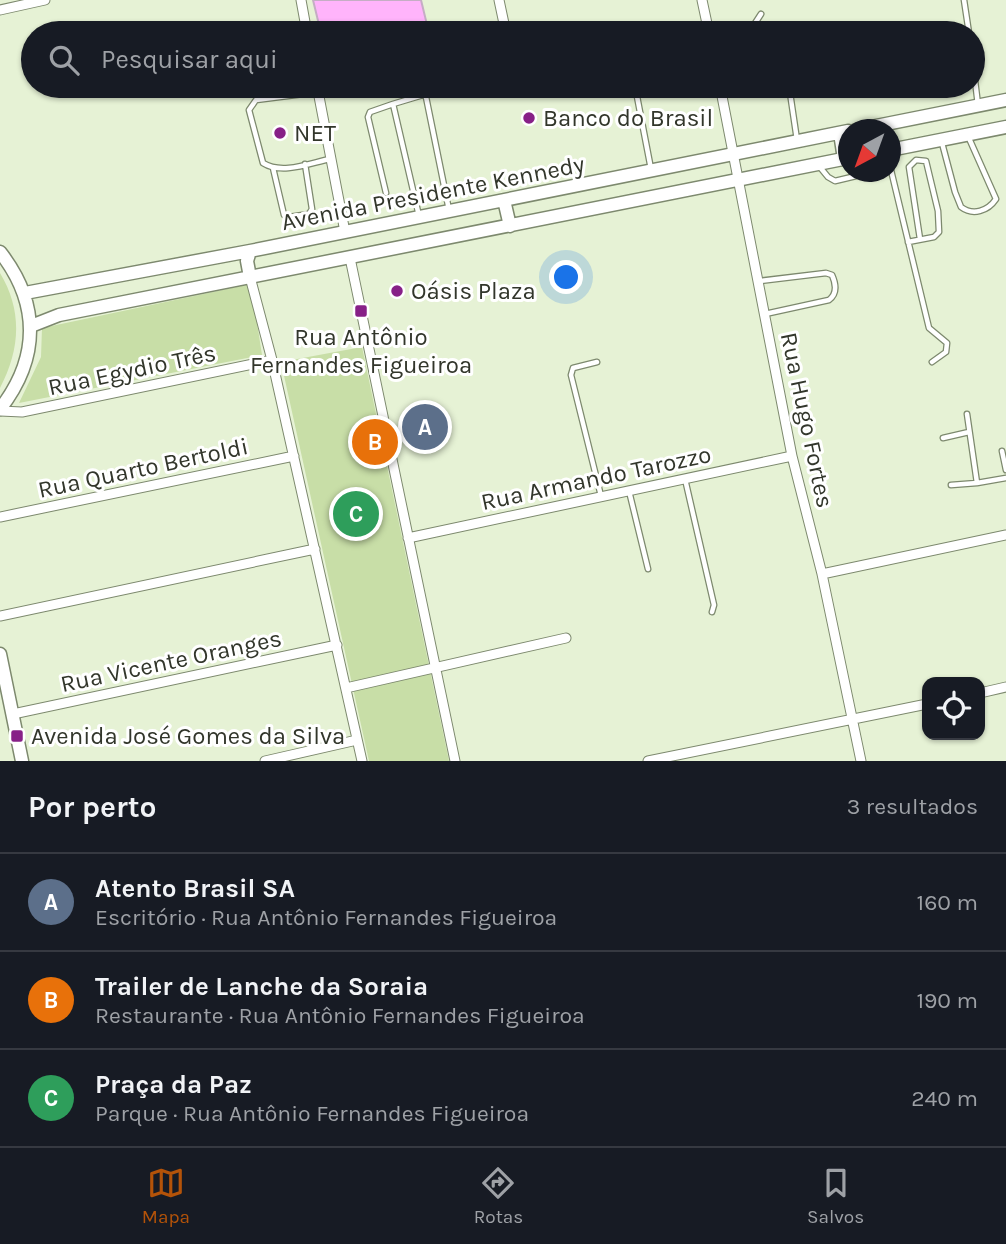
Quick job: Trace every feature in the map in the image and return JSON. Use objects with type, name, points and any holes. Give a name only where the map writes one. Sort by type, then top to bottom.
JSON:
[{"type":"main road","points":[[901,121],[1006,100]]},
{"type":"main road","points":[[901,148],[1006,127]]},
{"type":"main road","name":"Avenida Presidente Kennedy","points":[[25,293],[250,251],[838,133]]},
{"type":"main road","name":"Avenida Presidente Kennedy","points":[[31,326],[60,315],[838,160]]},
{"type":"main road","points":[[505,200],[510,226]]},
{"type":"main road","points":[[345,232],[350,258]]},
{"type":"main road","points":[[250,251],[247,261],[250,278]]},
{"type":"main road","points":[[0,252],[15,272],[25,293],[31,326],[23,372],[13,393],[0,410]]},
{"type":"main road","points":[[1,661],[22,761]]},
{"type":"street","points":[[0,10],[45,0]]},
{"type":"street","points":[[301,0],[305,21]]},
{"type":"street","points":[[499,0],[503,21]]},
{"type":"street","points":[[702,0],[707,21]]},
{"type":"street","points":[[320,98],[345,232]]},
{"type":"street","name":"Rua Hugo Fortes","points":[[722,98],[792,456],[822,573],[861,761]]},
{"type":"street","points":[[350,258],[455,761]]},
{"type":"street","points":[[250,278],[272,360],[362,761]]},
{"type":"street","name":"Rua Egydio Três","points":[[0,410],[22,412],[272,360]]},
{"type":"street","name":"Rua Quarto Bertoldi","points":[[0,517],[294,456]]},
{"type":"street","name":"Rua Armando Tarozzo","points":[[408,538],[792,456]]},
{"type":"street","points":[[822,573],[1006,535]]},
{"type":"street","points":[[0,616],[315,549]]},
{"type":"street","points":[[346,688],[566,638]]},
{"type":"street","name":"Rua Vicente Oranges","points":[[13,714],[337,645]]},
{"type":"street","points":[[985,692],[1006,687]]},
{"type":"street","points":[[649,761],[922,705]]},
{"type":"street","points":[[265,761],[358,740]]},
{"type":"lane","points":[[964,0],[967,21]]},
{"type":"lane","points":[[756,21],[761,14]]},
{"type":"lane","points":[[267,98],[256,100],[249,110],[263,163],[281,169],[331,159]]},
{"type":"lane","points":[[386,193],[368,117],[370,112],[413,98]]},
{"type":"lane","points":[[426,98],[449,211]]},
{"type":"lane","points":[[637,98],[651,170]]},
{"type":"lane","points":[[791,98],[797,141]]},
{"type":"lane","points":[[977,98],[978,106]]},
{"type":"lane","points":[[393,104],[419,217]]},
{"type":"lane","points":[[941,140],[961,207],[974,212],[985,209],[996,199],[968,135]]},
{"type":"lane","points":[[908,242],[934,237],[939,232],[938,211],[926,161],[916,160],[909,167],[920,239]]},
{"type":"lane","points":[[273,168],[284,215],[289,217],[309,214],[312,209],[306,164]]},
{"type":"lane","points":[[818,164],[828,177],[838,180]]},
{"type":"lane","points":[[895,182],[929,328],[947,343],[946,352],[932,362]]},
{"type":"lane","points":[[759,281],[826,273],[832,275],[834,280],[834,296],[829,300],[765,314]]},
{"type":"lane","points":[[597,362],[573,368],[571,375],[601,497]]},
{"type":"lane","points":[[967,414],[977,483]]},
{"type":"lane","points":[[943,438],[969,432]]},
{"type":"lane","points":[[1002,451],[1006,470]]},
{"type":"lane","points":[[685,478],[714,605],[712,612]]},
{"type":"lane","points":[[951,485],[1006,478]]},
{"type":"lane","points":[[629,491],[648,569]]},
{"type":"green space","points":[[0,273],[13,302],[16,330],[12,359],[0,388]]},
{"type":"green space","points":[[251,284],[262,355],[19,403],[41,357],[42,328]]},
{"type":"green space","points":[[362,347],[449,761],[369,761],[281,362]]},
{"type":"building","points":[[313,0],[421,0],[426,21],[318,21]]},
{"type":"place","name":"Banco do Brasil","points":[[529,118]]},
{"type":"place","name":"NET","points":[[280,133]]},
{"type":"place","name":"Oásis Plaza","points":[[397,291]]},
{"type":"place","name":"Rua Antônio Fernandes Figueiroa","points":[[361,311]]},
{"type":"place","name":"Atento Brasil SA","points":[[425,427]]},
{"type":"place","name":"Trailer de Lanche da Soraia","points":[[375,442]]},
{"type":"place","name":"Praça da Paz","points":[[356,514]]},
{"type":"place","name":"Avenida José Gomes da Silva","points":[[17,736]]}]
